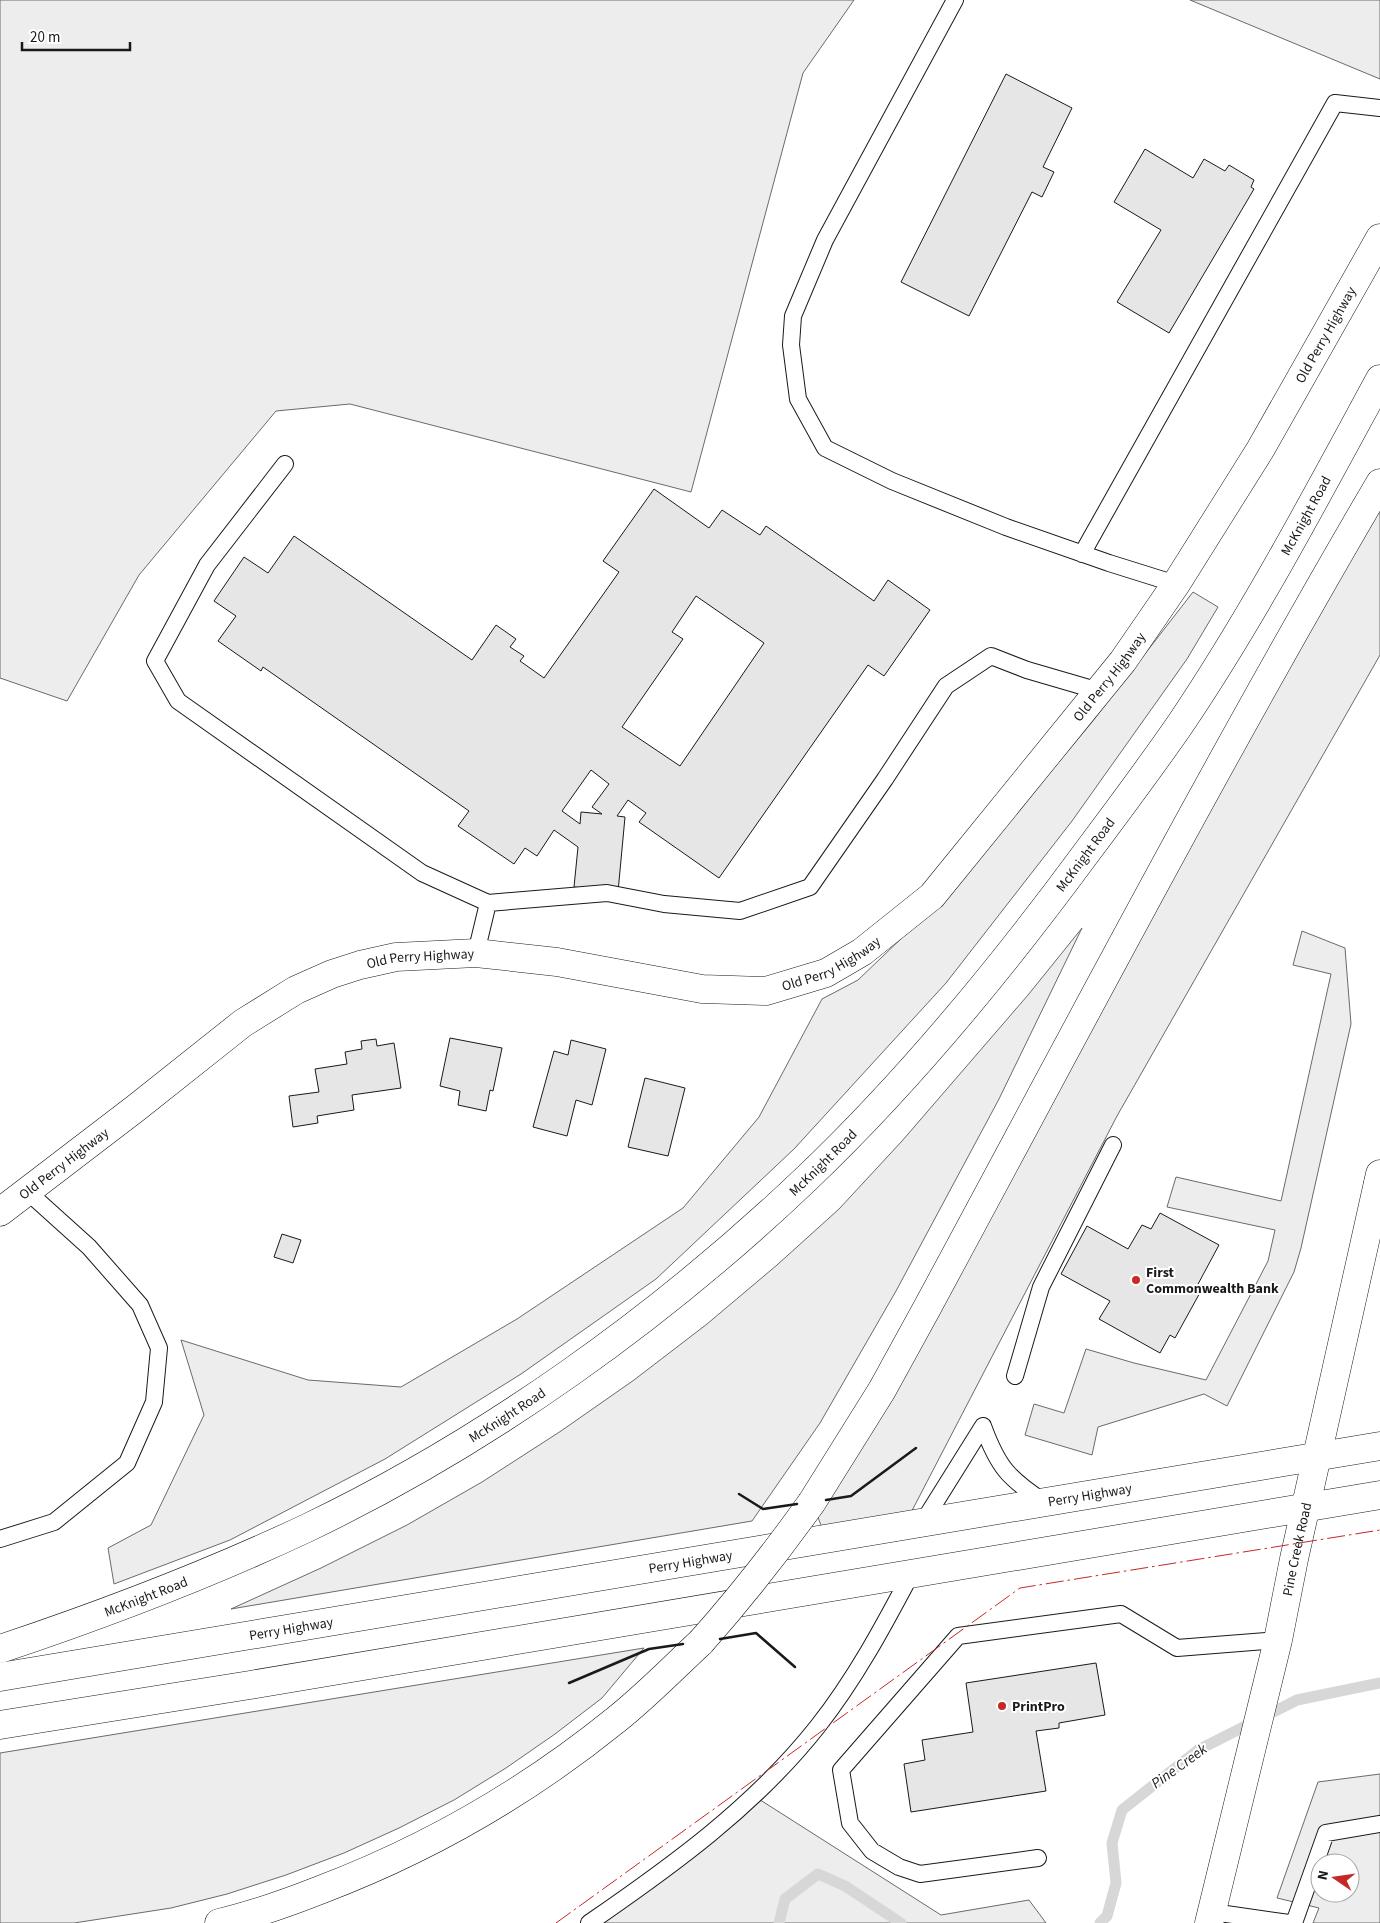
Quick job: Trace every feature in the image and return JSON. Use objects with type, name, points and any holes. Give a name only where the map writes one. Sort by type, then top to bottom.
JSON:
[{"type":"main road","name":"Old Perry Highway","points":[[0,1212],[243,1023],[296,990],[332,974],[396,957],[476,952],[557,962],[702,989],[766,991],[826,974],[862,952],[932,896],[1123,661],[1176,584],[1260,450],[1380,238]]},
{"type":"main road","name":"McKnight Road","points":[[0,1649],[77,1624],[167,1589],[309,1526],[460,1444],[608,1344],[680,1290],[775,1208],[871,1113],[996,972],[1127,799],[1182,722],[1260,597],[1380,378]]},
{"type":"main road","points":[[219,1923],[294,1900],[411,1852],[467,1823],[520,1790],[571,1755],[619,1718],[701,1642],[745,1592],[812,1502],[882,1390],[1208,786],[1300,619],[1380,483]]},
{"type":"main road","name":"Pine Creek Road","points":[[1211,1917],[1276,1649],[1316,1456],[1379,1181]]},
{"type":"main road","name":"Perry Highway","points":[[0,1678],[1380,1446]]},
{"type":"main road","points":[[0,1725],[1380,1496]]},
{"type":"lane","points":[[955,0],[825,240],[793,316],[791,345],[798,399],[825,448],[892,481],[1006,527],[1176,584]]},
{"type":"lane","points":[[1082,554],[1335,103],[1380,108]]},
{"type":"lane","points":[[285,464],[207,565],[155,661],[178,701],[422,873],[488,903],[607,893],[664,904],[740,911],[810,887],[885,779],[946,686],[990,656],[1027,670],[1099,691]]},
{"type":"lane","points":[[476,952],[488,903]]},
{"type":"lane","points":[[1015,1376],[1041,1287],[1113,1145]]},
{"type":"lane","points":[[0,1539],[54,1522],[126,1464],[154,1402],[159,1348],[140,1305],[89,1247],[28,1192]]},
{"type":"lane","points":[[923,1522],[984,1426],[997,1461],[1008,1475],[1019,1486],[1044,1502]]},
{"type":"lane","points":[[588,1923],[622,1900],[717,1828],[754,1796],[787,1762],[818,1726],[849,1683],[874,1643],[911,1574]]},
{"type":"lane","points":[[1038,1858],[920,1874],[899,1867],[872,1850],[850,1823],[841,1770],[958,1636],[1121,1614],[1177,1648],[1276,1649]]},
{"type":"lane","points":[[1294,1923],[1326,1833],[1380,1824]]},
{"type":"lane","points":[[1211,1917],[1289,1923]]},
{"type":"shaded area","points":[[0,0],[854,0],[803,73],[691,492],[350,404],[276,411],[139,575],[67,701],[0,678]]},
{"type":"shaded area","points":[[1190,0],[1380,0],[1380,79]]},
{"type":"shaded area","points":[[1380,483],[1380,655],[1117,1116],[904,1526],[826,1538],[812,1502]]},
{"type":"shaded area","points":[[1193,592],[1218,607],[1187,659],[1072,821],[946,983],[794,1149],[656,1279],[521,1374],[385,1459],[230,1540],[114,1584],[108,1548],[151,1525],[204,1415],[181,1340],[308,1380],[401,1387],[517,1319],[683,1208],[759,1117],[822,999],[858,980],[954,888],[1092,722]]},
{"type":"shaded area","points":[[1082,928],[999,1099],[896,1291],[820,1423],[752,1521],[231,1609],[321,1568],[407,1525],[482,1482],[561,1431],[634,1380],[707,1324],[839,1209],[902,1141],[1028,995]]},
{"type":"shaded area","points":[[1302,931],[1345,948],[1351,1024],[1294,1272],[1227,1406],[1204,1394],[1098,1427],[1092,1455],[1025,1435],[1034,1404],[1064,1413],[1086,1349],[1134,1363],[1206,1380],[1268,1261],[1275,1230],[1167,1207],[1176,1177],[1281,1201],[1331,974],[1293,965]]},
{"type":"shaded area","points":[[644,1648],[602,1698],[506,1768],[454,1800],[344,1853],[286,1875],[227,1894],[171,1908],[74,1923],[0,1923],[0,1753]]},
{"type":"shaded area","points":[[1380,1774],[1380,1923],[1313,1923],[1319,1908],[1277,1898],[1318,1782]]},
{"type":"shaded area","points":[[754,1796],[941,1915],[1029,1900],[1046,1923],[589,1923]]},
{"type":"building","points":[[1006,74],[1072,108],[1043,167],[1054,172],[1042,197],[1032,192],[969,316],[901,282]]},
{"type":"building","points":[[1145,149],[1193,178],[1204,159],[1225,171],[1229,165],[1254,180],[1251,187],[1254,189],[1169,333],[1117,302],[1161,230],[1114,202]]},
{"type":"building","points":[[654,489],[709,528],[722,510],[760,535],[766,526],[874,601],[888,580],[930,610],[884,676],[868,665],[719,878],[639,822],[646,813],[628,800],[617,816],[625,817],[618,892],[574,887],[578,847],[554,830],[537,856],[525,848],[514,864],[458,826],[469,811],[263,667],[261,671],[218,641],[236,616],[214,601],[244,557],[268,573],[294,536],[472,660],[496,625],[516,639],[510,647],[524,656],[520,661],[544,678],[619,572],[603,561]],"holes":[[[696,596],[764,643],[680,766],[622,727],[683,639],[672,632]],[[591,770],[609,784],[592,807],[602,814],[581,812],[580,824],[562,811]]]},
{"type":"building","points":[[450,1038],[502,1048],[493,1091],[490,1090],[486,1111],[458,1105],[460,1091],[440,1086]]},
{"type":"building","points":[[376,1039],[377,1046],[394,1043],[401,1088],[352,1095],[354,1110],[317,1116],[318,1123],[293,1127],[289,1096],[319,1092],[315,1069],[347,1064],[345,1052],[362,1049],[361,1041]]},
{"type":"building","points":[[571,1040],[606,1049],[592,1105],[576,1100],[567,1136],[533,1127],[554,1051],[568,1055]]},
{"type":"building","points":[[645,1078],[685,1088],[668,1156],[628,1147]]},
{"type":"building","name":"First Commonwealth Bank","points":[[1160,1213],[1219,1245],[1197,1286],[1202,1289],[1175,1338],[1170,1335],[1160,1353],[1099,1319],[1110,1301],[1061,1274],[1087,1226],[1128,1249],[1142,1225],[1151,1229]]},
{"type":"building","points":[[282,1234],[301,1240],[293,1263],[274,1257]]},
{"type":"building","points":[[1096,1663],[1105,1715],[1059,1723],[1059,1728],[1036,1731],[1046,1791],[911,1812],[904,1764],[925,1760],[922,1740],[973,1732],[966,1683]]},
{"type":"waterway","name":"Pine Creek","points":[[1100,1923],[1107,1916],[1116,1883],[1112,1843],[1122,1810],[1198,1750],[1297,1700],[1380,1683]]},
{"type":"waterway","name":"Pine Creek","points":[[779,1923],[785,1899],[818,1874],[845,1886],[901,1923]]},
{"type":"wall","points":[[826,1500],[851,1496],[916,1448]]},
{"type":"wall","points":[[739,1494],[763,1509],[797,1504]]},
{"type":"wall","points":[[720,1639],[756,1633],[795,1667]]},
{"type":"wall","points":[[569,1683],[649,1649],[683,1644]]},
{"type":"power","points":[[556,1923],[1020,1588],[1380,1530]]},
{"type":"place","name":"First Commonwealth Bank","points":[[1136,1280]]},
{"type":"place","name":"PrintPro","points":[[1002,1706]]}]
